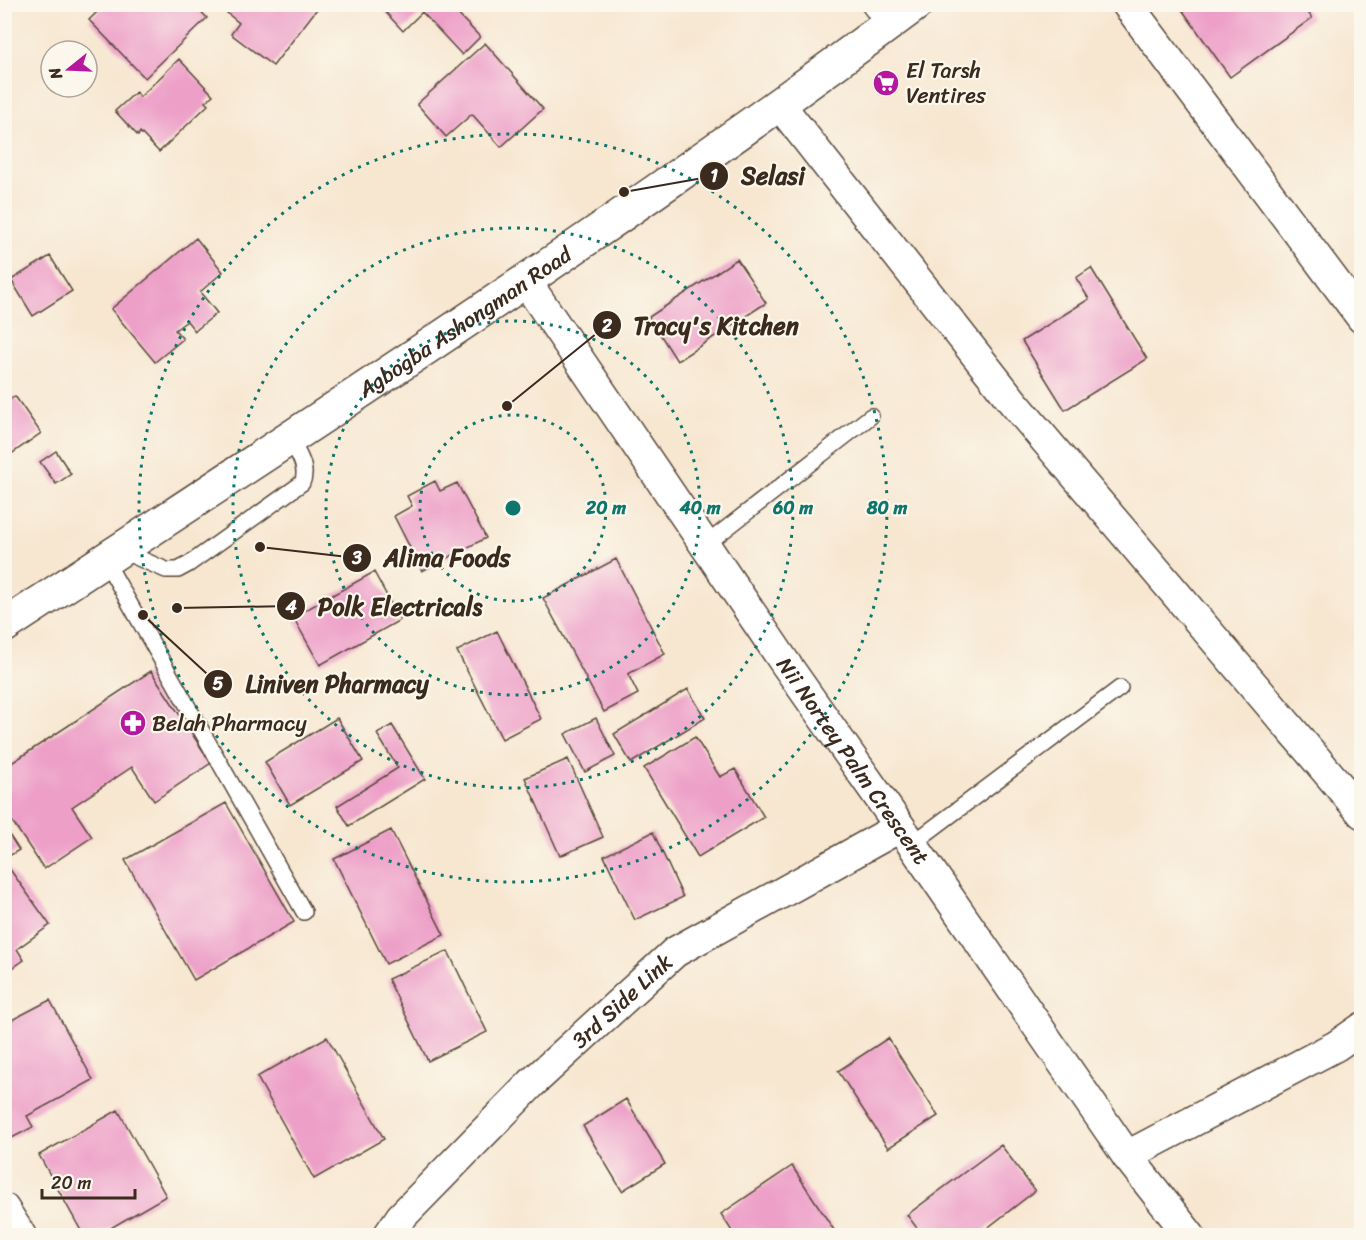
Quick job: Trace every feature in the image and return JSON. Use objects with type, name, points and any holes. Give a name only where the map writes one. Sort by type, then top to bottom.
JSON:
[{"type":"street","name":"Agbogba Ashongman Road","points":[[4,626],[290,438],[780,105],[877,16],[916,4]]},
{"type":"street","points":[[1127,4],[1362,318]]},
{"type":"street","points":[[780,105],[1013,402],[1362,813]]},
{"type":"street","name":"Nii Nortey Palm Crescent","points":[[525,280],[1127,1156],[1190,1236]]},
{"type":"street","name":"3rd Side Link","points":[[388,1236],[401,1217],[532,1083],[675,952],[906,835]]},
{"type":"street","points":[[1127,1156],[1336,1046],[1362,1028]]},
{"type":"street","points":[[4,1209],[21,1236]]},
{"type":"lane","points":[[705,545],[871,416]]},
{"type":"lane","points":[[112,555],[166,570],[178,570],[189,564],[302,483],[305,477],[304,467],[290,438]]},
{"type":"lane","points":[[112,555],[304,912]]},
{"type":"lane","points":[[906,835],[1120,688]]},
{"type":"building","points":[[105,4],[194,4],[207,18],[145,78],[89,20]]},
{"type":"building","points":[[378,4],[448,4],[480,37],[462,55],[422,12],[403,31]]},
{"type":"building","points":[[1178,4],[1302,4],[1312,18],[1230,77]]},
{"type":"building","points":[[234,5],[320,5],[273,66],[231,34],[239,23],[227,13]]},
{"type":"building","points":[[485,43],[543,109],[501,147],[472,114],[446,137],[417,104]]},
{"type":"building","points":[[179,59],[213,95],[205,102],[208,105],[159,152],[140,132],[138,136],[115,111],[136,92],[140,97]]},
{"type":"building","points":[[196,238],[223,272],[200,292],[217,313],[195,331],[187,321],[175,330],[183,339],[155,362],[111,309]]},
{"type":"building","points":[[50,256],[72,291],[33,316],[11,280]]},
{"type":"building","points":[[737,259],[766,303],[677,361],[649,317]]},
{"type":"building","points":[[1091,268],[1147,359],[1065,410],[1022,341],[1089,299],[1076,278]]},
{"type":"building","points":[[15,396],[41,433],[4,459],[4,404]]},
{"type":"building","points":[[56,451],[71,474],[56,484],[40,462]]},
{"type":"building","points":[[435,481],[440,491],[457,483],[486,538],[422,571],[394,516],[412,506],[407,496]]},
{"type":"building","points":[[616,559],[665,654],[628,674],[638,694],[604,712],[543,598]]},
{"type":"building","points":[[374,572],[400,620],[320,665],[293,617]]},
{"type":"building","points":[[497,631],[541,719],[502,739],[457,651]]},
{"type":"building","points":[[151,671],[211,763],[154,801],[132,767],[72,807],[92,837],[44,869],[4,809],[4,768]]},
{"type":"building","points":[[688,689],[705,718],[631,763],[614,734]]},
{"type":"building","points":[[337,718],[363,761],[290,805],[265,762]]},
{"type":"building","points":[[596,718],[615,756],[585,772],[565,734]]},
{"type":"building","points":[[392,725],[425,779],[349,826],[337,806],[398,768],[377,734]]},
{"type":"building","points":[[695,737],[720,777],[735,769],[764,817],[698,857],[644,768]]},
{"type":"building","points":[[568,759],[603,837],[560,856],[525,778]]},
{"type":"building","points":[[226,803],[294,922],[194,980],[125,860]]},
{"type":"building","points":[[4,827],[19,850],[4,859]]},
{"type":"building","points":[[391,830],[444,935],[386,964],[334,859]]},
{"type":"building","points":[[653,832],[683,897],[635,920],[604,856]]},
{"type":"building","points":[[6,864],[50,925],[17,949],[24,960],[4,974]]},
{"type":"building","points":[[448,951],[487,1032],[428,1061],[388,979]]},
{"type":"building","points":[[50,1000],[93,1080],[27,1116],[33,1127],[4,1142],[4,1024]]},
{"type":"building","points":[[327,1037],[384,1139],[314,1179],[257,1077]]},
{"type":"building","points":[[888,1038],[938,1116],[888,1148],[838,1071]]},
{"type":"building","points":[[626,1099],[665,1164],[622,1191],[583,1126]]},
{"type":"building","points":[[118,1110],[166,1196],[97,1236],[84,1236],[39,1155]]},
{"type":"building","points":[[1001,1145],[1035,1191],[977,1236],[923,1236],[907,1215]]},
{"type":"building","points":[[792,1166],[836,1233],[832,1236],[735,1236],[721,1214]]},
{"type":"place","name":"El Tarsh Ventires","points":[[886,83]]},
{"type":"place","name":"Selasi","points":[[624,192]]},
{"type":"place","name":"Tracy's Kitchen","points":[[507,406]]},
{"type":"place","name":"Alima Foods","points":[[260,547]]},
{"type":"place","name":"Polk Electricals","points":[[177,608]]},
{"type":"place","name":"Liniven Pharmacy","points":[[143,615]]},
{"type":"place","name":"Belah Pharmacy","points":[[133,723]]}]
